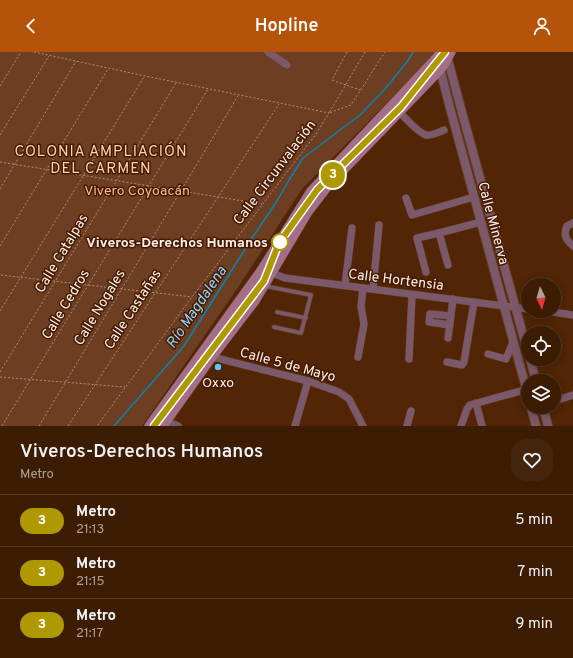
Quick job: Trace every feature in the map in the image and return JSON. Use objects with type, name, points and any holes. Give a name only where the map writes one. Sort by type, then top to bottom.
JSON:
[{"type":"main road","points":[[165,424],[255,301],[308,212],[320,197],[399,112],[440,70],[444,55]]},
{"type":"main road","points":[[149,426],[262,269],[299,209],[315,187],[444,55]]},
{"type":"main road","points":[[165,404],[175,409]]},
{"type":"street","points":[[268,52],[287,65]]},
{"type":"street","name":"Calle Minerva","points":[[444,55],[460,105],[521,328]]},
{"type":"street","name":"Calle Minerva","points":[[440,70],[522,374]]},
{"type":"street","points":[[450,108],[454,103],[460,105]]},
{"type":"street","points":[[399,112],[420,132],[426,135],[444,130]]},
{"type":"street","points":[[406,198],[412,215],[474,197]]},
{"type":"street","points":[[426,272],[417,238],[481,222]]},
{"type":"street","points":[[573,223],[567,226],[565,235],[573,246]]},
{"type":"street","points":[[373,289],[379,225]]},
{"type":"street","points":[[345,285],[352,228]]},
{"type":"street","points":[[439,233],[448,265]]},
{"type":"street","name":"Calle Hortensia","points":[[262,269],[271,274],[285,278],[521,308]]},
{"type":"street","points":[[358,357],[364,324],[361,306],[363,288]]},
{"type":"street","points":[[409,359],[412,295]]},
{"type":"street","points":[[448,338],[454,299]]},
{"type":"street","points":[[447,362],[458,365],[464,362],[474,302]]},
{"type":"street","points":[[561,313],[573,315]]},
{"type":"street","points":[[450,325],[429,322],[430,314],[451,316]]},
{"type":"street","points":[[488,354],[506,359],[513,342]]},
{"type":"street","name":"Calle 5 de Mayo","points":[[212,358],[308,381],[339,392],[349,399],[363,426]]},
{"type":"street","points":[[295,426],[308,381]]},
{"type":"street","points":[[461,426],[470,405],[521,392]]},
{"type":"street","points":[[561,399],[573,395]]},
{"type":"street","points":[[476,403],[482,426]]},
{"type":"street","points":[[407,426],[411,411]]},
{"type":"street","points":[[533,414],[536,426]]},
{"type":"street","points":[[545,414],[548,426]]},
{"type":"street","points":[[156,417],[165,424],[178,426]]},
{"type":"lane","points":[[264,286],[311,295],[301,333],[274,327]]},
{"type":"lane","points":[[277,312],[306,318]]},
{"type":"path","points":[[0,86],[22,52]]},
{"type":"path","name":"Calle Circunvalación","points":[[34,52],[176,83],[329,113],[316,134],[192,297],[97,426]]},
{"type":"path","points":[[347,52],[332,80],[361,90]]},
{"type":"path","points":[[329,113],[366,52]]},
{"type":"path","points":[[329,113],[351,105],[385,52]]},
{"type":"path","points":[[0,135],[50,56]]},
{"type":"path","points":[[0,189],[76,61]]},
{"type":"path","points":[[0,246],[108,68]]},
{"type":"path","points":[[0,312],[145,76]]},
{"type":"path","name":"Calle Catalpas","points":[[0,372],[176,83]]},
{"type":"path","name":"Calle Cedros","points":[[2,426],[208,89]]},
{"type":"path","name":"Calle Nogales","points":[[39,426],[239,95]]},
{"type":"path","name":"Calle Castañas","points":[[68,426],[280,104]]},
{"type":"path","points":[[0,162],[263,204]]},
{"type":"path","points":[[1,275],[192,297]]},
{"type":"path","points":[[0,376],[126,387]]},
{"type":"green space","name":"Vivero Coyoacán","points":[[0,52],[434,52],[432,57],[302,189],[237,289],[142,426],[0,426]]},
{"type":"waterway","name":"Río Magdalena","points":[[114,426],[184,346],[303,158],[360,115],[385,89],[407,62],[413,52]]},
{"type":"metro line","name":"3","points":[[154,426],[264,281],[279,243],[317,190],[401,107],[445,52]]},
{"type":"place","name":"Viveros-Derechos Humanos","points":[[280,242]]},
{"type":"place","name":"Oxxo","points":[[218,367]]},
{"type":"district","name":"COLONIA AMPLIACIÓN DEL CARMEN","points":[[101,160]]}]
